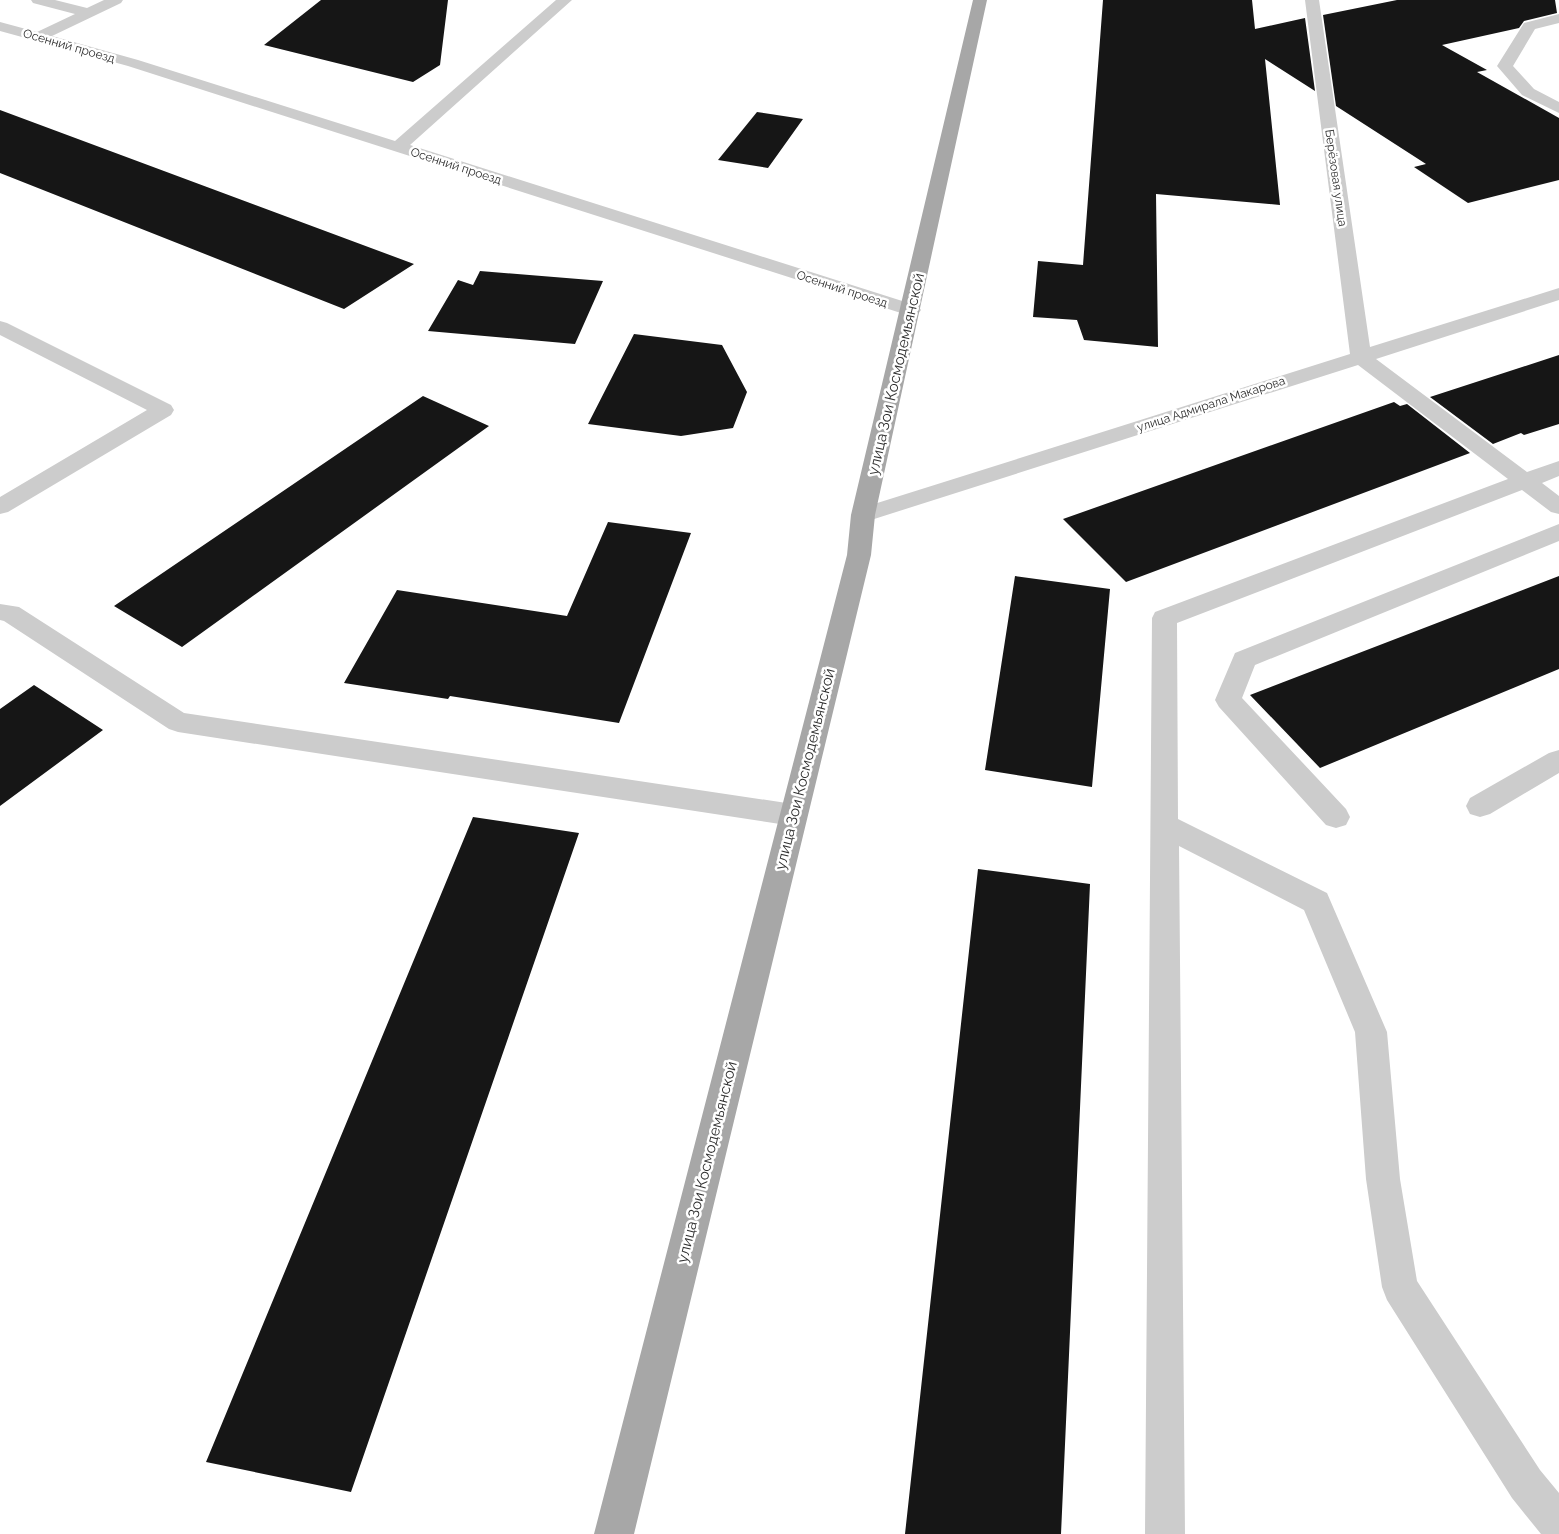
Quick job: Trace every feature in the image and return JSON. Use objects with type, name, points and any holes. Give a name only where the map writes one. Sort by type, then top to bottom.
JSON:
[{"type":"main road","name":"улица Зои Космодемьянской","points":[[614,1534],[859,555],[863,515],[980,0]]},
{"type":"street","points":[[38,0],[89,13]]},
{"type":"street","points":[[38,37],[116,0]]},
{"type":"street","points":[[398,147],[565,0]]},
{"type":"street","name":"Берёзовая улица","points":[[1312,0],[1361,357]]},
{"type":"street","points":[[1559,18],[1529,26],[1505,66],[1528,92],[1559,108]]},
{"type":"street","name":"Осенний проезд","points":[[4,30],[38,37],[133,63],[911,310]]},
{"type":"street","name":"улица Адмирала Макарова","points":[[863,515],[1559,294]]},
{"type":"street","points":[[0,326],[163,410],[0,507]]},
{"type":"street","points":[[1361,357],[1559,507]]},
{"type":"street","points":[[1165,1534],[1164,618],[1559,468]]},
{"type":"street","points":[[1336,817],[1228,700],[1244,659],[1559,532]]},
{"type":"street","points":[[3,607],[178,722],[793,815]]},
{"type":"street","points":[[1480,806],[1559,760]]},
{"type":"street","points":[[1164,825],[1316,902],[1371,1032],[1383,1179],[1400,1287],[1526,1484],[1559,1525]]},
{"type":"building","points":[[321,0],[448,0],[440,65],[413,82],[264,45]]},
{"type":"building","points":[[1103,0],[1252,0],[1255,29],[1305,18],[1315,91],[1265,59],[1280,205],[1156,194],[1158,347],[1084,340],[1077,320],[1033,317],[1038,261],[1083,265]]},
{"type":"building","points":[[1397,0],[1555,0],[1557,13],[1524,21],[1519,28],[1442,45],[1487,70],[1477,72],[1559,118],[1559,180],[1468,203],[1414,167],[1426,164],[1336,106],[1323,15]]},
{"type":"building","points":[[0,110],[414,264],[344,309],[0,173]]},
{"type":"building","points":[[757,112],[803,119],[768,168],[718,160]]},
{"type":"building","points":[[480,271],[603,281],[575,344],[428,331],[458,280],[473,285]]},
{"type":"building","points":[[634,334],[722,345],[747,392],[733,428],[681,436],[588,424]]},
{"type":"building","points":[[1559,355],[1559,424],[1524,435],[1521,433],[1493,444],[1430,397]]},
{"type":"building","points":[[423,396],[489,426],[182,647],[114,606]]},
{"type":"building","points":[[1394,402],[1400,406],[1407,404],[1470,453],[1126,582],[1063,519]]},
{"type":"building","points":[[608,522],[691,533],[619,723],[450,696],[448,699],[344,683],[397,590],[567,616]]},
{"type":"building","points":[[1015,576],[1110,589],[1092,787],[985,770]]},
{"type":"building","points":[[1559,576],[1559,669],[1320,768],[1250,695]]},
{"type":"building","points":[[34,685],[103,730],[0,806],[0,709]]},
{"type":"building","points":[[473,817],[579,833],[351,1492],[206,1462]]},
{"type":"building","points":[[978,869],[1090,884],[1061,1534],[905,1534]]}]
